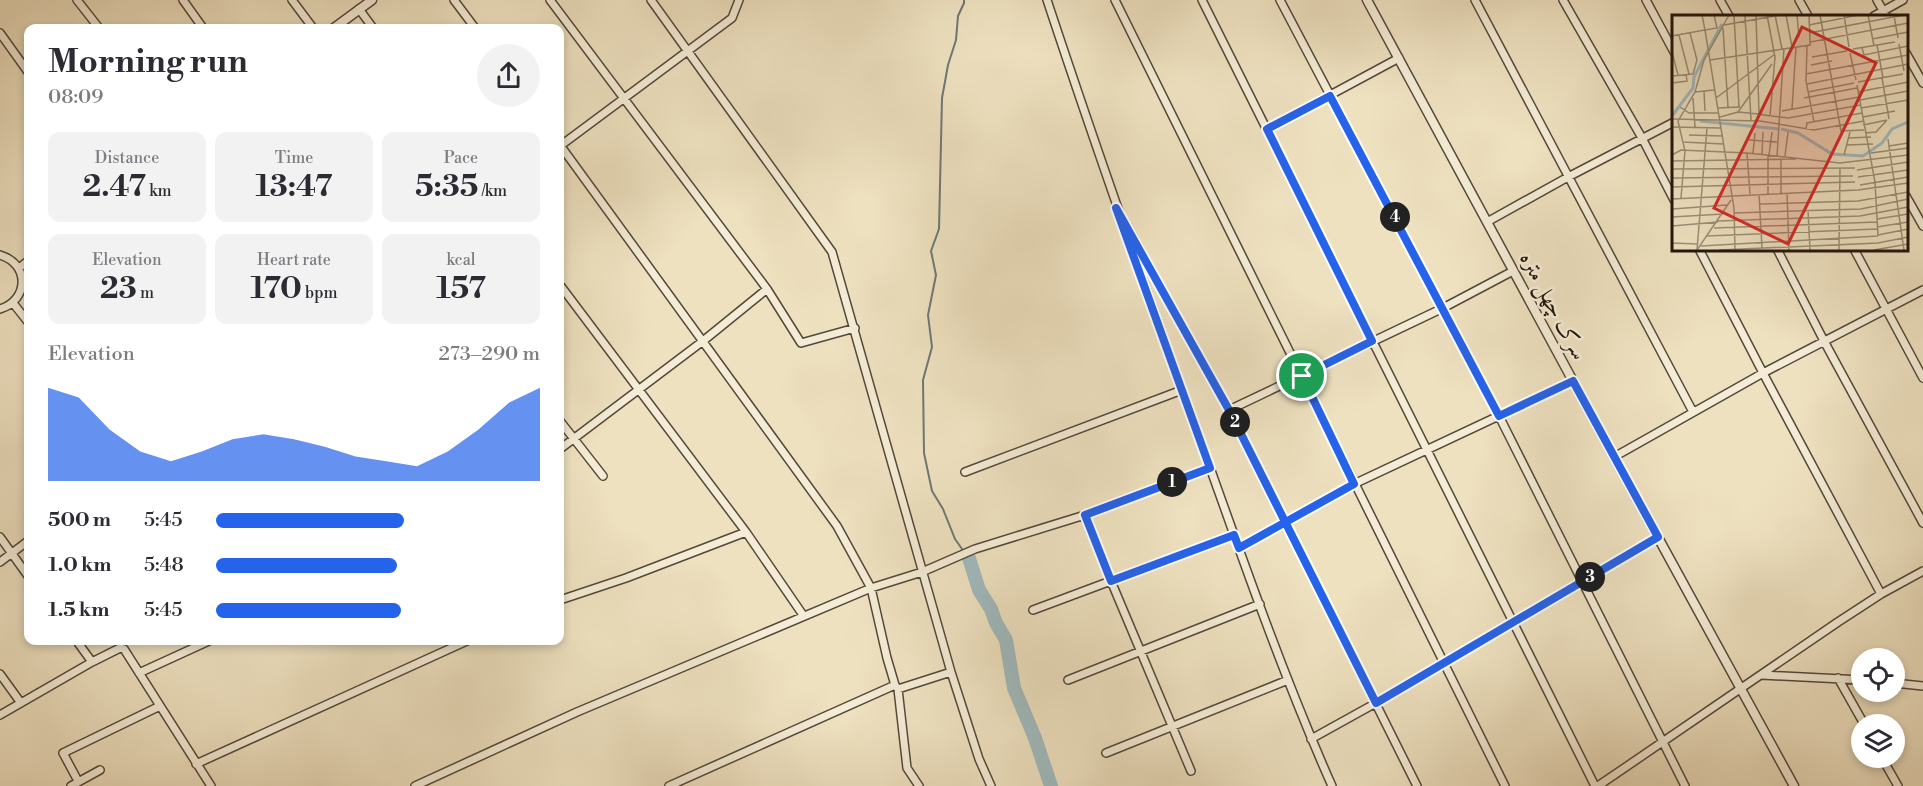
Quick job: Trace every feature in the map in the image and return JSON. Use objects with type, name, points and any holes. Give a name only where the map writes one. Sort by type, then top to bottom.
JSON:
[{"type":"street","points":[[77,0],[96,24]]},
{"type":"street","points":[[183,0],[201,24]]},
{"type":"street","points":[[292,0],[310,24]]},
{"type":"street","points":[[339,24],[372,0]]},
{"type":"street","points":[[454,0],[472,24]]},
{"type":"street","points":[[550,0],[767,289],[801,343],[855,328]]},
{"type":"street","points":[[651,0],[832,252],[951,672],[979,759],[991,786]]},
{"type":"street","points":[[564,143],[732,18],[739,0]]},
{"type":"street","points":[[1047,0],[1116,208],[1234,535],[1311,739],[1332,786]]},
{"type":"street","points":[[1115,0],[1505,786]]},
{"type":"street","points":[[1202,0],[1596,786],[1881,594],[1923,571]]},
{"type":"street","points":[[1280,0],[1499,416],[1685,786]]},
{"type":"street","name":"سرک چهل متره","points":[[1367,0],[1794,786]]},
{"type":"street","points":[[1476,0],[1693,412]]},
{"type":"street","points":[[1563,0],[1642,138],[1672,196]]},
{"type":"street","points":[[1646,0],[1672,48]]},
{"type":"street","points":[[1720,0],[1728,15]]},
{"type":"street","points":[[1799,0],[1807,15]]},
{"type":"street","points":[[1877,0],[1885,14],[1903,0]]},
{"type":"street","points":[[359,9],[370,24]]},
{"type":"street","points":[[0,33],[24,66]]},
{"type":"street","points":[[1908,57],[1923,83]]},
{"type":"street","points":[[1267,129],[1399,58]]},
{"type":"street","points":[[1487,222],[1672,123]]},
{"type":"street","points":[[564,151],[837,526],[871,588],[896,687],[907,768],[919,786]]},
{"type":"street","points":[[1908,200],[1923,226]]},
{"type":"street","points":[[1116,208],[1229,410],[1417,786]]},
{"type":"street","points":[[1700,250],[1881,594]]},
{"type":"street","points":[[1778,250],[1923,523]]},
{"type":"street","points":[[1855,250],[1923,378]]},
{"type":"street","points":[[0,255],[12,261],[19,268],[22,277],[19,295],[13,303],[0,309]]},
{"type":"street","points":[[19,268],[24,264]]},
{"type":"street","points":[[1229,410],[1443,308],[1513,271]]},
{"type":"street","points":[[564,446],[703,341],[767,289]]},
{"type":"street","points":[[564,290],[746,532],[803,615]]},
{"type":"street","points":[[1614,457],[1763,373],[1923,290]]},
{"type":"street","points":[[13,303],[24,317]]},
{"type":"street","points":[[1239,548],[1354,484],[1573,381]]},
{"type":"street","points":[[965,472],[1182,390]]},
{"type":"street","points":[[564,427],[603,476]]},
{"type":"street","points":[[415,786],[577,712],[803,615],[871,588],[922,572],[975,549],[1085,515],[1210,468]]},
{"type":"street","points":[[1085,515],[1191,771]]},
{"type":"street","points":[[564,599],[626,578],[746,532]]},
{"type":"street","points":[[1033,610],[1234,535]]},
{"type":"street","points":[[0,537],[24,570]]},
{"type":"street","points":[[1311,739],[1658,537]]},
{"type":"street","points":[[0,562],[24,544]]},
{"type":"street","points":[[1068,680],[1260,604]]},
{"type":"street","points":[[80,645],[92,662]]},
{"type":"street","points":[[140,673],[200,645]]},
{"type":"street","points":[[196,764],[458,645]]},
{"type":"street","points":[[0,715],[122,647],[211,786]]},
{"type":"street","points":[[669,786],[896,687],[951,672]]},
{"type":"street","points":[[0,674],[21,704]]},
{"type":"street","points":[[1762,675],[1851,679]]},
{"type":"street","points":[[1838,678],[1858,714]]},
{"type":"street","points":[[1106,753],[1288,680]]},
{"type":"street","points":[[1905,684],[1923,686]]},
{"type":"street","points":[[78,781],[63,753],[160,706]]},
{"type":"street","points":[[1888,768],[1898,786]]},
{"type":"street","points":[[70,786],[100,770]]},
{"type":"waterway","points":[[962,549],[932,491],[924,453],[923,380],[932,347],[928,315],[936,275],[931,251],[939,229],[942,98],[948,65],[956,40],[958,16],[964,0]]},
{"type":"waterway","points":[[969,558],[979,590],[1006,640],[1014,688],[1035,738],[1051,786]]},
{"type":"route","points":[[1302,376],[1354,484],[1286,523],[1239,548],[1234,535],[1189,554],[1111,581],[1085,515],[1210,468],[1116,208],[1229,410],[1286,523],[1376,703],[1658,537],[1573,381],[1499,416],[1330,96],[1267,129],[1372,341],[1302,376]]}]
